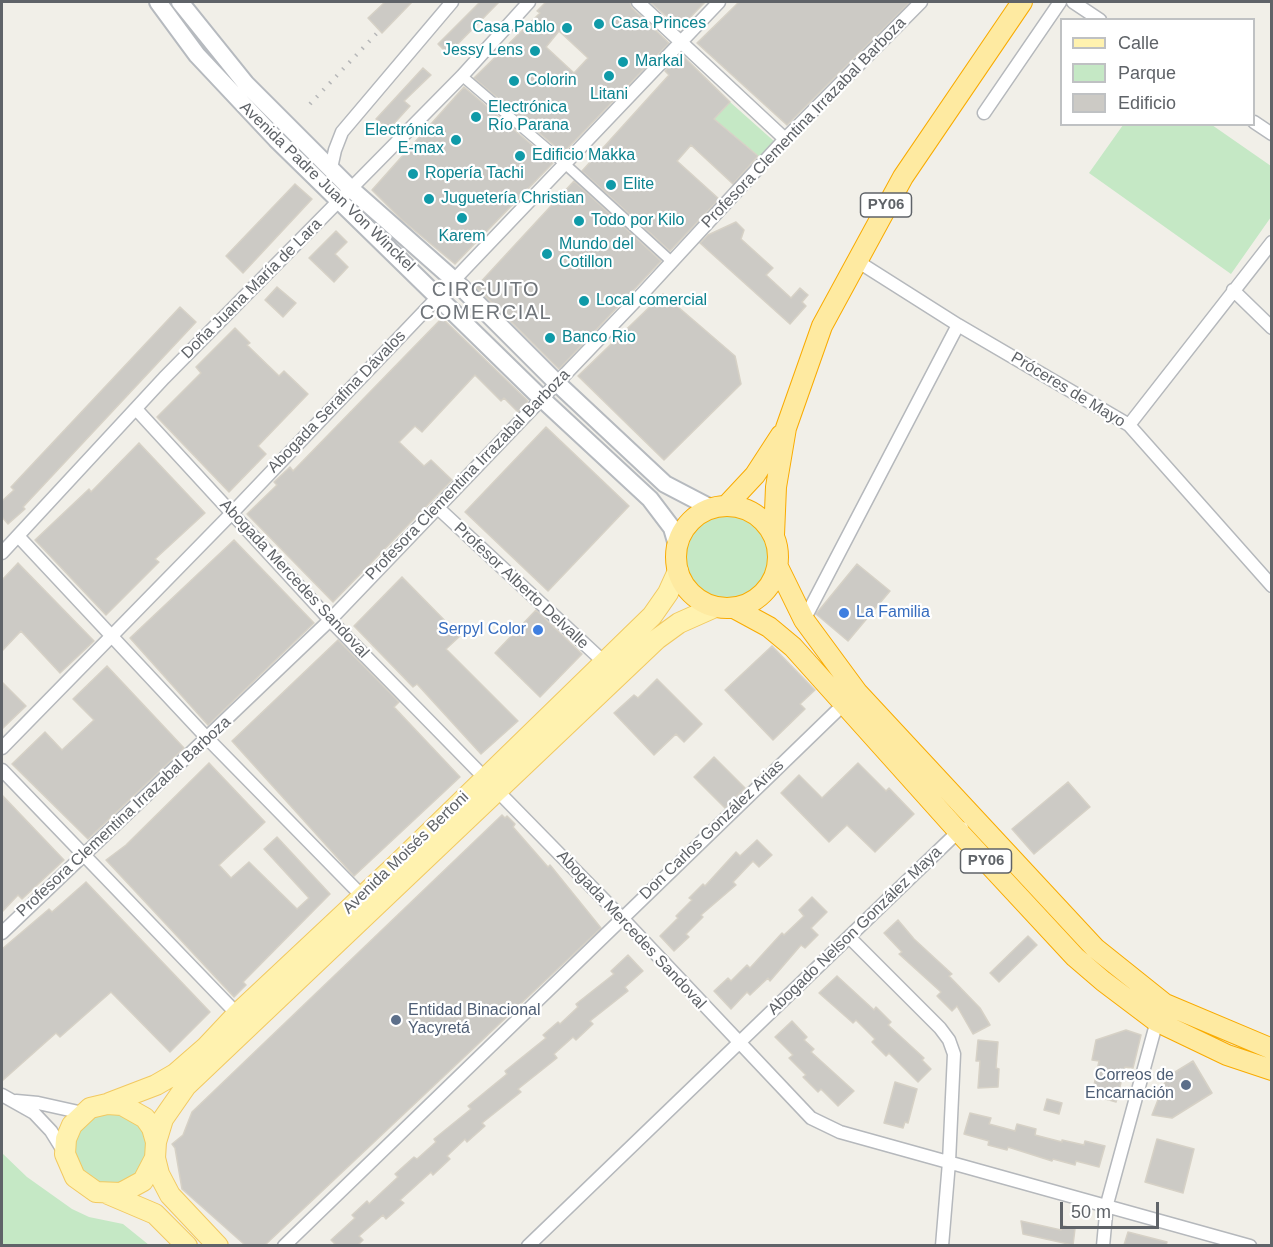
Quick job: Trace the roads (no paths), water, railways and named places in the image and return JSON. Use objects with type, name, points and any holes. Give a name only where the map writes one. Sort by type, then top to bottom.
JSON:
[{"type":"highway","name":"PY06","points":[[850,698],[804,620],[778,567],[778,551],[774,534],[776,487],[786,428],[815,342],[856,261],[903,177],[1022,2]]},
{"type":"highway","name":"PY06","points":[[677,545],[687,525],[697,515],[719,507],[755,475],[786,428]]},
{"type":"highway","points":[[719,507],[744,508],[758,516],[774,534]]},
{"type":"highway","points":[[677,545],[678,571]]},
{"type":"highway","points":[[724,607],[760,597],[773,581],[778,567]]},
{"type":"highway","name":"PY06","points":[[678,571],[691,594],[724,607],[782,637],[850,698],[965,825],[1075,957],[1110,988],[1156,1021],[1227,1055],[1272,1070]]},
{"type":"highway","name":"PY06","points":[[965,825],[1095,948],[1165,1004],[1272,1049]]},
{"type":"main road","name":"Avenida Padre Juan Von Winckel","points":[[158,2],[197,55],[234,97],[345,195],[454,280],[556,382],[665,484],[719,507]]},
{"type":"main road","name":"Avenida Padre Juan Von Winckel","points":[[180,2],[246,84],[332,168],[345,195],[439,296],[541,398],[663,513],[677,545]]},
{"type":"main road","name":"Avenida Moisés Bertoni","points":[[492,784],[662,605],[678,571]]},
{"type":"main road","name":"Avenida Moisés Bertoni","points":[[108,1194],[133,1188],[147,1175],[156,1150],[162,1119],[177,1096],[244,1021],[492,784],[657,639],[679,623],[724,607]]},
{"type":"main road","name":"Avenida Moisés Bertoni","points":[[83,1113],[156,1085],[175,1074],[206,1047],[244,1021]]},
{"type":"main road","points":[[107,1104],[122,1105],[145,1118],[152,1128],[159,1174],[170,1195],[218,1245]]},
{"type":"main road","points":[[83,1113],[72,1125],[66,1139],[65,1154],[69,1167],[84,1186],[155,1214],[187,1245]]},
{"type":"street","points":[[332,168],[342,132],[452,2]]},
{"type":"street","name":"Doña Juana María de Lara","points":[[2,553],[136,409],[462,76],[529,2]]},
{"type":"street","points":[[638,2],[785,139]]},
{"type":"street","name":"Abogada Serafina Dávalos","points":[[2,748],[232,513],[719,2]]},
{"type":"street","name":"Profesora Clementina Irrazabal Barboza","points":[[2,933],[330,620],[672,262],[785,139],[921,2]]},
{"type":"street","points":[[984,114],[1060,2]]},
{"type":"street","points":[[1073,2],[1097,18]]},
{"type":"street","points":[[462,76],[565,164],[672,262]]},
{"type":"street","points":[[1255,123],[1272,134]]},
{"type":"street","points":[[1129,424],[1272,242]]},
{"type":"street","name":"Próceres de Mayo","points":[[856,261],[958,325],[1129,424],[1272,586]]},
{"type":"street","points":[[1233,290],[1272,328]]},
{"type":"street","points":[[804,620],[958,325]]},
{"type":"street","name":"Abogada Mercedes Sandoval","points":[[136,409],[330,620],[621,917],[805,1112],[824,1126],[1250,1245]]},
{"type":"street","name":"Profesor Alberto Delvalle","points":[[438,508],[605,663]]},
{"type":"street","points":[[18,536],[207,738],[369,903]]},
{"type":"street","name":"Don Carlos González Arias","points":[[284,1245],[850,698]]},
{"type":"street","points":[[2,770],[244,1021]]},
{"type":"street","name":"Abogado Nelson González Maya","points":[[528,1245],[965,825]]},
{"type":"street","points":[[849,936],[949,1040],[954,1072],[942,1245]]},
{"type":"street","points":[[1103,1245],[1107,1204],[1156,1021],[1165,1004]]},
{"type":"street","points":[[2,1095],[34,1113],[51,1131],[65,1154]]},
{"type":"street","points":[[15,1101],[38,1103],[83,1113]]},
{"type":"railway","points":[[310,104],[379,31]]},
{"type":"place","name":"Casa Princes","points":[[599,24]]},
{"type":"place","name":"Casa Pablo","points":[[567,28]]},
{"type":"place","name":"Jessy Lens","points":[[535,51]]},
{"type":"place","name":"Markal","points":[[623,62]]},
{"type":"place","name":"Litani","points":[[609,76]]},
{"type":"place","name":"Colorin","points":[[514,81]]},
{"type":"place","name":"Electrónica Río Parana","points":[[476,117]]},
{"type":"place","name":"Electrónica E-max","points":[[456,140]]},
{"type":"place","name":"Edificio Makka","points":[[520,156]]},
{"type":"place","name":"Ropería Tachi","points":[[413,174]]},
{"type":"place","name":"Elite","points":[[611,185]]},
{"type":"place","name":"Juguetería Christian","points":[[429,199]]},
{"type":"place","name":"Karem","points":[[462,218]]},
{"type":"place","name":"Todo por Kilo","points":[[579,221]]},
{"type":"place","name":"Mundo del Cotillon","points":[[547,254]]},
{"type":"place","name":"Local comercial","points":[[584,301]]},
{"type":"place","name":"Banco Rio","points":[[550,338]]},
{"type":"place","name":"La Familia","points":[[844,613]]},
{"type":"place","name":"Serpyl Color","points":[[538,630]]},
{"type":"place","name":"Entidad Binacional Yacyretá","points":[[396,1020]]},
{"type":"place","name":"Correos de Encarnación","points":[[1186,1085]]},
{"type":"district","name":"CIRCUITO COMERCIAL","points":[[486,302]]}]
